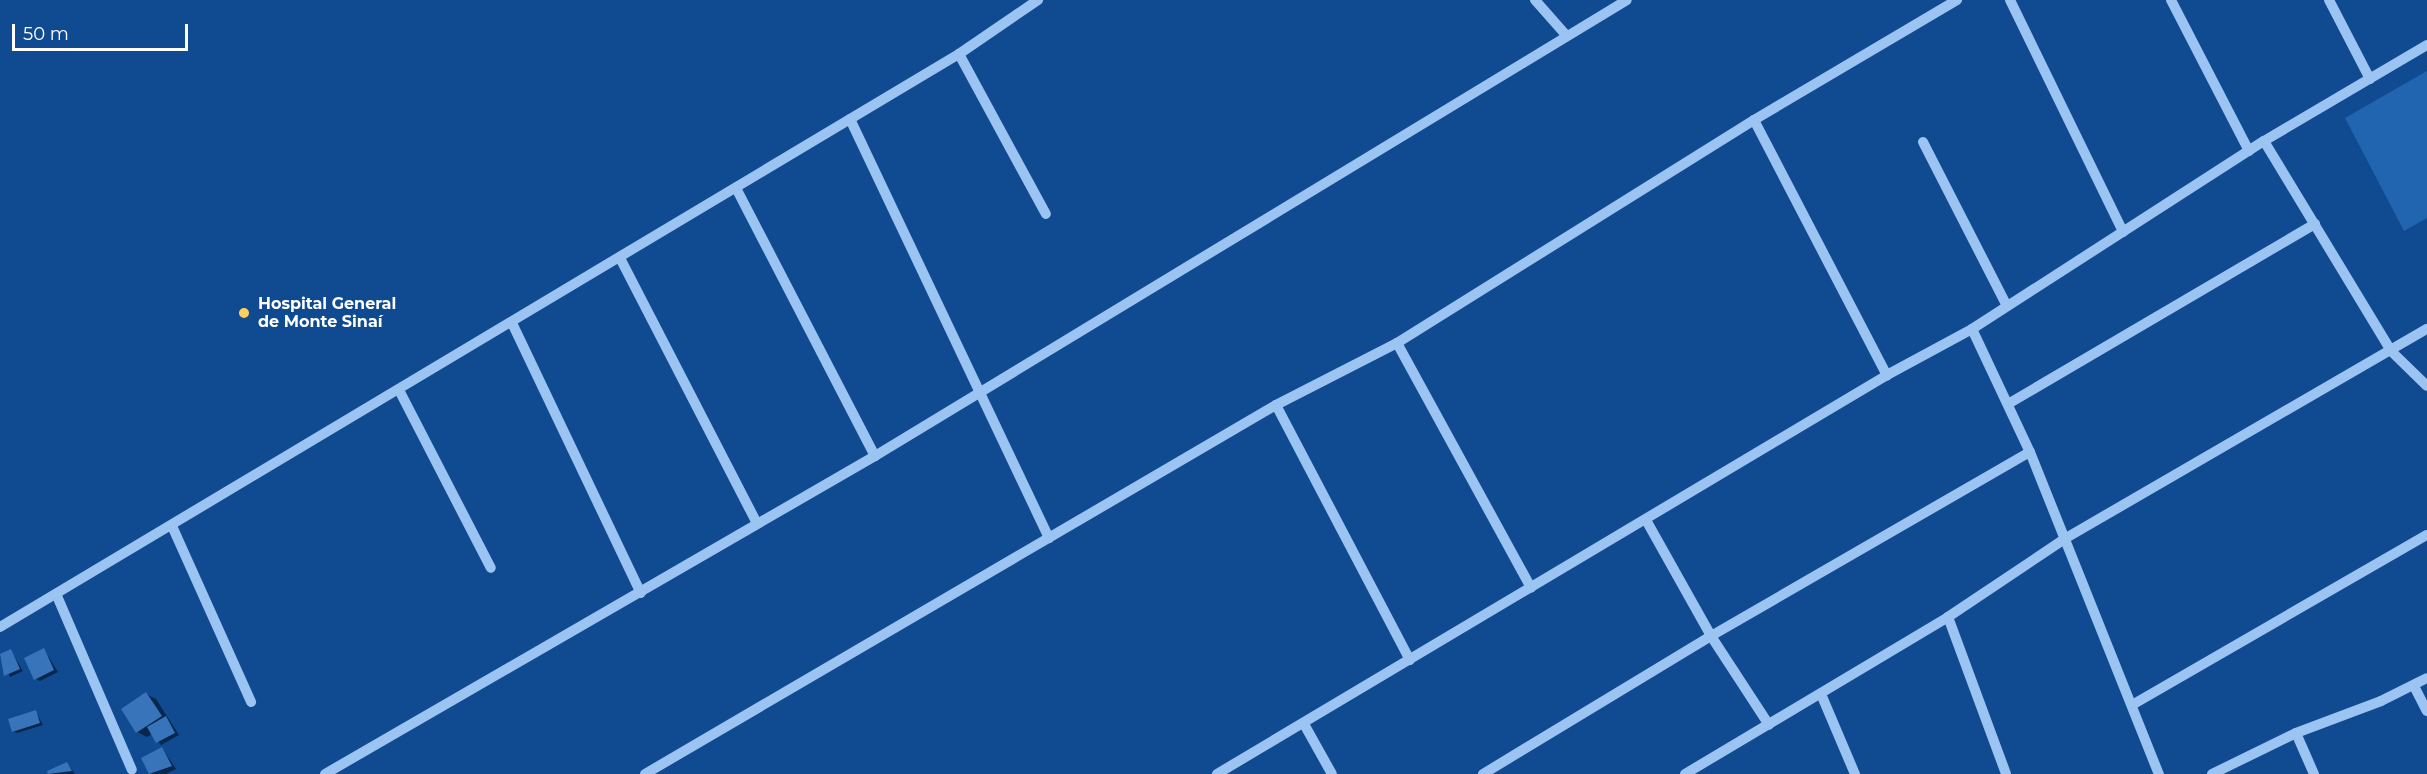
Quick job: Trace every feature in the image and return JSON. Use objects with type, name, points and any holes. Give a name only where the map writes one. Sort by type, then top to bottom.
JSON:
[{"type":"street","points":[[0,627],[57,596],[850,120],[958,54],[1038,0]]},
{"type":"street","points":[[1535,0],[1566,35]]},
{"type":"street","points":[[324,774],[641,593],[980,394],[1566,35],[1627,0]]},
{"type":"street","points":[[645,774],[1276,405],[1397,343],[1754,120],[1957,0]]},
{"type":"street","points":[[2010,0],[2122,232]]},
{"type":"street","points":[[2170,0],[2249,151]]},
{"type":"street","points":[[2329,0],[2370,79]]},
{"type":"street","points":[[1217,774],[1887,375],[1972,329],[2264,141],[2427,45]]},
{"type":"street","points":[[958,54],[1046,214]]},
{"type":"street","points":[[850,120],[1049,538]]},
{"type":"street","points":[[1754,120],[1887,375]]},
{"type":"street","points":[[2264,141],[2391,351],[2427,386]]},
{"type":"street","points":[[1923,142],[2007,306]]},
{"type":"street","points":[[736,188],[875,456]]},
{"type":"street","points":[[2008,404],[2315,224]]},
{"type":"street","points":[[620,258],[757,523]]},
{"type":"street","points":[[512,323],[641,593]]},
{"type":"street","points":[[1972,329],[2030,452],[2159,774]]},
{"type":"street","points":[[1685,774],[1948,616],[2066,538],[2427,329]]},
{"type":"street","points":[[1397,343],[1531,588]]},
{"type":"street","points":[[399,390],[492,568]]},
{"type":"street","points":[[1276,405],[1410,660]]},
{"type":"street","points":[[1483,774],[1711,636],[2030,452]]},
{"type":"street","points":[[1646,520],[1711,636],[1769,725]]},
{"type":"street","points":[[172,526],[251,702]]},
{"type":"street","points":[[2132,705],[2427,535]]},
{"type":"street","points":[[57,596],[132,770]]},
{"type":"street","points":[[1948,616],[2006,774]]},
{"type":"street","points":[[2212,774],[2296,733],[2414,686],[2427,678]]},
{"type":"street","points":[[2414,686],[2427,711]]},
{"type":"street","points":[[1821,694],[1855,774]]},
{"type":"street","points":[[1304,724],[1332,774]]},
{"type":"street","points":[[2296,733],[2314,774]]},
{"type":"shaded area","points":[[2427,71],[2427,218],[2404,231],[2345,118]]},
{"type":"building","points":[[44,648],[54,670],[34,680],[24,658]]},
{"type":"building","points":[[11,649],[20,669],[4,676],[0,654]]},
{"type":"building","points":[[146,692],[162,716],[136,733],[121,709]]},
{"type":"building","points":[[36,710],[40,723],[12,732],[8,719]]},
{"type":"building","points":[[166,716],[175,733],[156,743],[147,727]]},
{"type":"building","points":[[162,747],[172,766],[149,774],[141,758]]},
{"type":"building","points":[[67,762],[72,771],[48,774],[47,771]]},
{"type":"place","name":"Hospital General de Monte Sinaí","points":[[244,313]]}]
